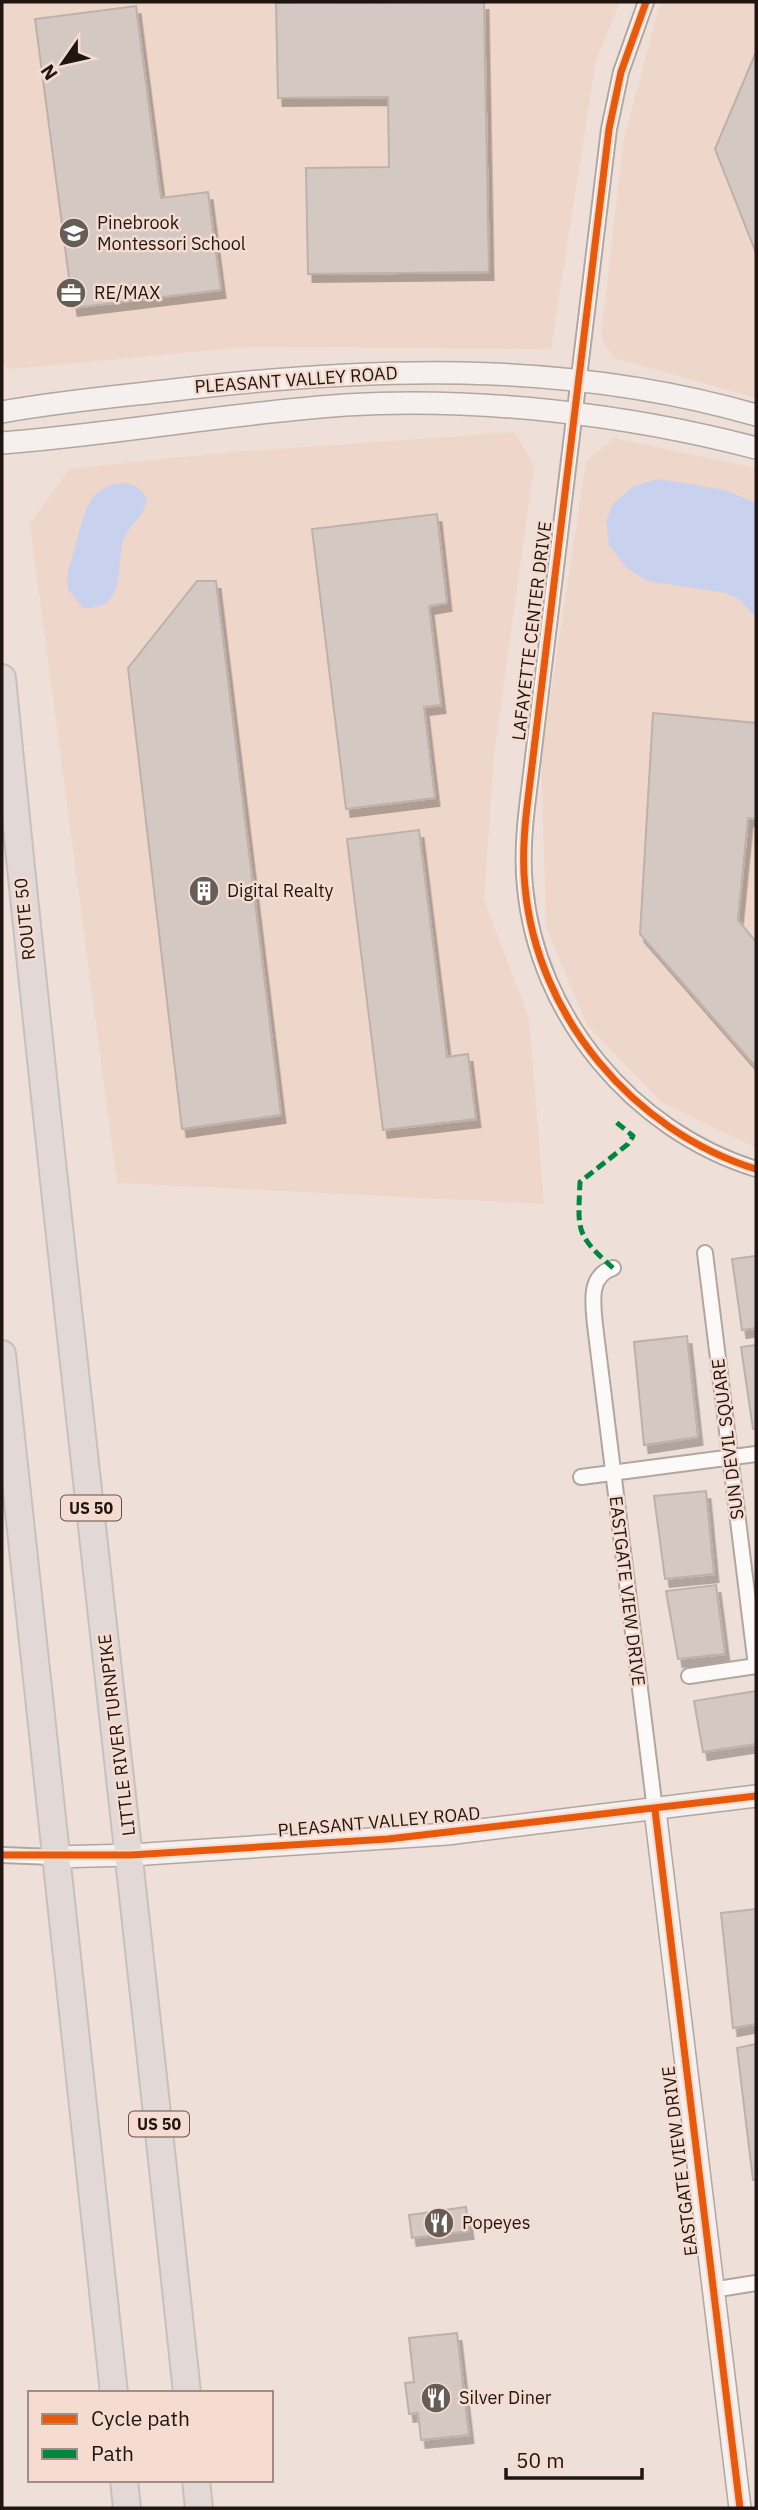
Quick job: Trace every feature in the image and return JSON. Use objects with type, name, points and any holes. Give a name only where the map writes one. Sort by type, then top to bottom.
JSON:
[{"type":"highway","name":"ROUTE 50","points":[[2,678],[42,1088],[53,1160]]},
{"type":"highway","name":"LITTLE RIVER TURNPIKE","points":[[53,1160],[131,1855],[187,2391]]},
{"type":"highway","points":[[2,1354],[54,1857],[114,2391]]},
{"type":"highway","points":[[124,2482],[127,2508]]},
{"type":"highway","points":[[196,2482],[199,2508]]},
{"type":"main road","name":"PLEASANT VALLEY ROAD","points":[[2,411],[319,374],[445,371],[579,380],[668,394],[756,415]]},
{"type":"main road","name":"PLEASANT VALLEY ROAD","points":[[2,443],[347,405],[449,404],[575,415],[696,433],[756,448]]},
{"type":"main road","name":"PLEASANT VALLEY ROAD","points":[[54,1857],[131,1855],[387,1839],[756,1796]]},
{"type":"main road","name":"EASTGATE VIEW DRIVE","points":[[654,1810],[740,2508]]},
{"type":"street","name":"LAFAYETTE CENTER DRIVE","points":[[646,2],[621,72],[609,129],[523,856],[530,922],[558,999],[587,1047],[617,1083],[641,1106],[682,1136],[756,1169]]},
{"type":"street","name":"SUN DEVIL SQUARE","points":[[705,1253],[756,1667]]},
{"type":"street","name":"EASTGATE VIEW DRIVE","points":[[613,1268],[602,1271],[596,1279],[593,1300],[654,1810]]},
{"type":"street","points":[[581,1477],[756,1454]]},
{"type":"street","points":[[689,1676],[756,1667]]},
{"type":"street","name":"PLEASANT VALLEY ROAD","points":[[2,1855],[54,1857]]},
{"type":"street","points":[[712,2290],[756,2283]]},
{"type":"shaded area","points":[[2,2],[620,2],[596,60],[551,349],[247,347],[12,369],[3,366]]},
{"type":"shaded area","points":[[663,2],[756,2],[756,398],[614,358],[601,337],[623,143],[658,10]]},
{"type":"shaded area","points":[[514,432],[534,465],[494,755],[484,900],[529,1018],[544,1204],[117,1183],[30,524],[69,469],[232,452]]},
{"type":"shaded area","points":[[613,438],[756,468],[756,1148],[661,1102],[587,1025],[546,927],[541,758],[586,462]]},
{"type":"water","points":[[658,479],[725,490],[756,503],[756,618],[740,600],[726,593],[647,581],[627,568],[609,545],[606,521],[613,504],[632,487]]},
{"type":"water","points":[[126,483],[141,490],[147,499],[146,505],[125,536],[114,593],[108,601],[98,606],[83,608],[68,589],[67,578],[86,509],[96,494],[114,485]]},
{"type":"building","points":[[484,2],[489,272],[308,274],[306,168],[389,167],[388,97],[278,98],[276,3]]},
{"type":"building","points":[[136,6],[161,198],[208,192],[221,290],[73,308],[35,19]]},
{"type":"building","points":[[756,52],[756,253],[715,149]]},
{"type":"building","points":[[437,514],[447,603],[429,606],[441,705],[424,707],[435,798],[346,809],[312,529]]},
{"type":"building","name":"Digital Realty","points":[[197,581],[216,581],[281,1115],[182,1129],[128,668]]},
{"type":"building","points":[[653,713],[756,723],[756,819],[748,818],[738,920],[756,942],[756,1067],[640,934]]},
{"type":"building","points":[[419,830],[447,1057],[468,1054],[476,1119],[383,1130],[347,839]]},
{"type":"building","points":[[756,1256],[756,1328],[742,1330],[732,1259]]},
{"type":"building","points":[[687,1336],[698,1437],[644,1445],[634,1342]]},
{"type":"building","points":[[756,1345],[756,1428],[753,1429],[741,1347]]},
{"type":"building","points":[[706,1491],[714,1574],[665,1579],[654,1496]]},
{"type":"building","points":[[716,1585],[725,1654],[678,1659],[666,1591]]},
{"type":"building","points":[[756,1691],[756,1744],[703,1752],[694,1701]]},
{"type":"building","points":[[756,1909],[756,2024],[733,2028],[721,1913]]},
{"type":"building","points":[[756,2044],[756,2180],[753,2180],[737,2048]]},
{"type":"building","name":"Popeyes","points":[[466,2207],[469,2231],[412,2238],[409,2215]]},
{"type":"building","name":"Silver Diner","points":[[457,2333],[469,2435],[421,2440],[418,2413],[409,2414],[405,2383],[414,2382],[409,2338]]},
{"type":"marked path","points":[[613,1268],[585,1239],[579,1211],[580,1182],[628,1144],[633,1136],[616,1122]]},
{"type":"cycle path","points":[[646,2],[621,72],[609,129],[527,807],[525,887],[533,935],[549,980],[571,1023],[599,1062],[632,1097],[670,1127],[711,1151],[756,1169]]},
{"type":"cycle path","points":[[2,1855],[131,1855],[388,1839],[756,1796]]},
{"type":"cycle path","points":[[655,1810],[740,2508]]},
{"type":"place","name":"Pinebrook Montessori School","points":[[74,233]]},
{"type":"place","name":"RE/MAX","points":[[71,293]]},
{"type":"place","name":"Digital Realty","points":[[204,891]]},
{"type":"place","name":"Popeyes","points":[[439,2223]]},
{"type":"place","name":"Silver Diner","points":[[436,2398]]}]
